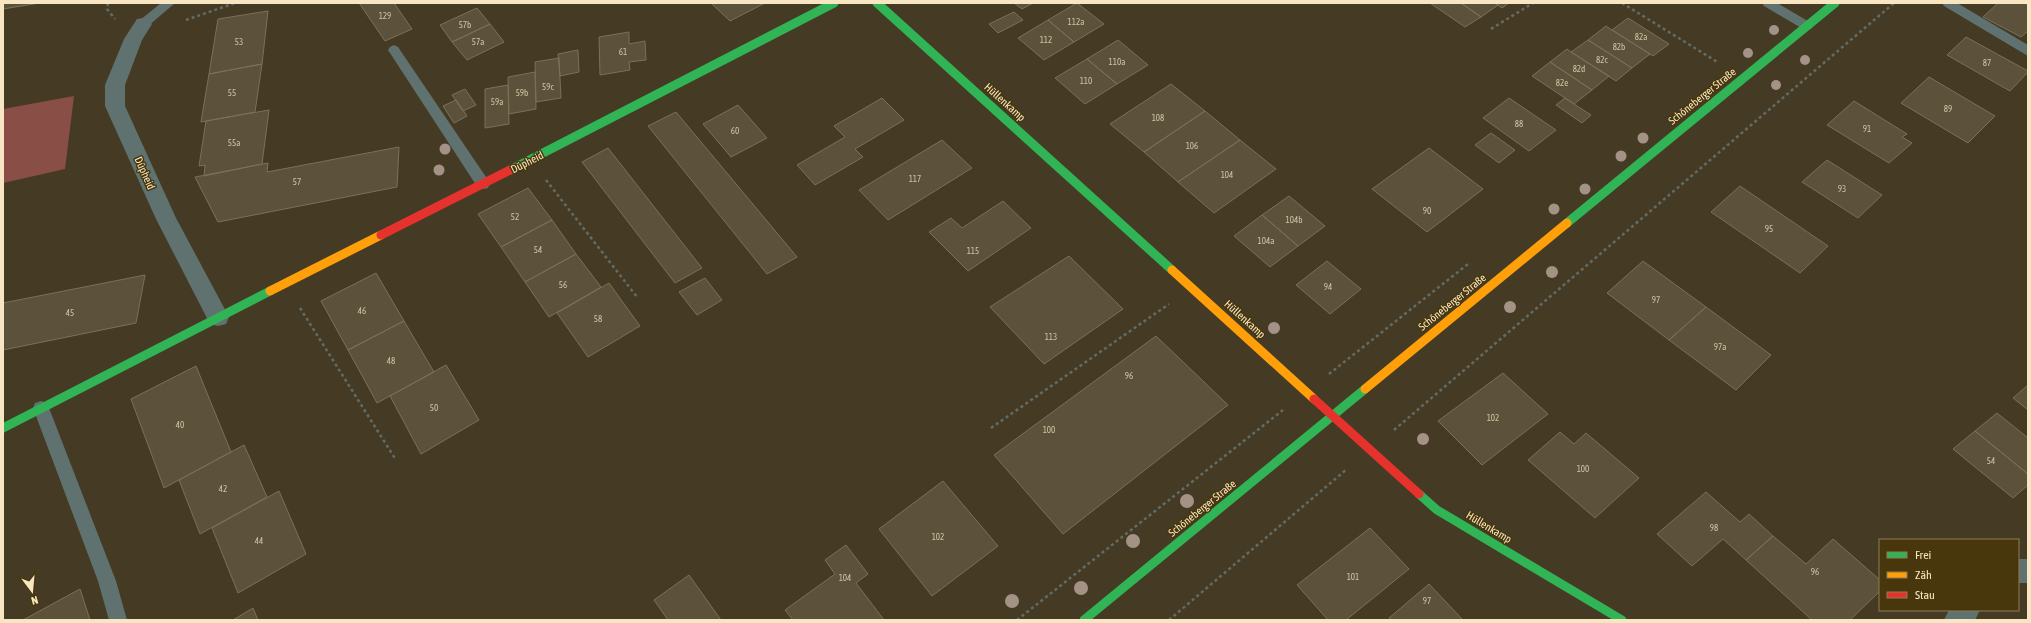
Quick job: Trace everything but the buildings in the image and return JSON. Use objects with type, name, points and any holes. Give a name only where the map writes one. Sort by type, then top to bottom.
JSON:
[{"type":"street","name":"Düpheid","points":[[3,428],[284,283],[484,184],[834,3]]},
{"type":"street","name":"Hüllenkamp","points":[[877,3],[1437,510],[1622,620]]},
{"type":"street","name":"Schöneberger Straße","points":[[1084,620],[1835,3]]},
{"type":"street","name":"Düpheid","points":[[143,24],[133,38],[115,85],[115,106],[166,219],[218,317]]},
{"type":"street","points":[[1957,620],[1966,611]]},
{"type":"lane","points":[[143,24],[169,3]]},
{"type":"lane","points":[[1768,3],[1807,26]]},
{"type":"lane","points":[[1948,3],[2028,51]]},
{"type":"lane","points":[[394,50],[484,184]]},
{"type":"lane","points":[[42,408],[107,581],[118,620]]},
{"type":"path","points":[[1491,29],[1533,3]]},
{"type":"path","points":[[1622,3],[1744,78]]},
{"type":"path","points":[[1168,620],[1894,3]]},
{"type":"path","points":[[1713,67],[1724,58]]},
{"type":"path","points":[[530,160],[637,297]]},
{"type":"path","points":[[1018,620],[1474,260]]},
{"type":"path","points":[[284,283],[396,460]]},
{"type":"path","points":[[991,428],[1193,288]]},
{"type":"shaded area","points":[[74,96],[65,169],[3,183],[3,109]]},
{"type":"traffic: fast","points":[[510,170],[834,3]]},
{"type":"traffic: fast","points":[[877,3],[1172,270]]},
{"type":"traffic: fast","points":[[1567,223],[1835,3]]},
{"type":"traffic: fast","points":[[3,428],[270,291]]},
{"type":"traffic: fast","points":[[1084,620],[1365,389]]},
{"type":"traffic: fast","points":[[1419,494],[1437,510],[1622,620]]},
{"type":"traffic: slow","points":[[1365,389],[1567,223]]},
{"type":"traffic: slow","points":[[270,291],[381,235]]},
{"type":"traffic: slow","points":[[1172,270],[1314,399]]},
{"type":"traffic: jam","points":[[381,235],[510,170]]},
{"type":"traffic: jam","points":[[1314,399],[1419,494]]}]
